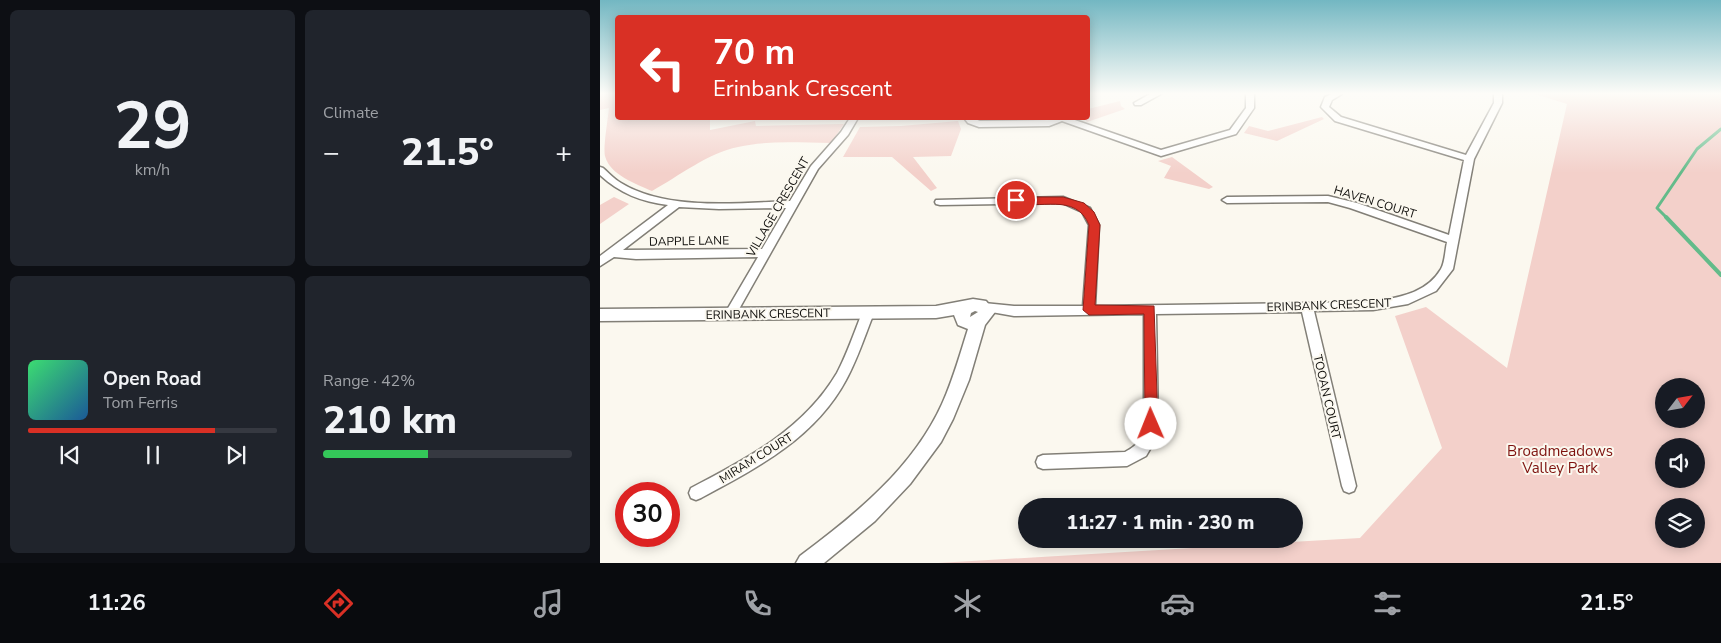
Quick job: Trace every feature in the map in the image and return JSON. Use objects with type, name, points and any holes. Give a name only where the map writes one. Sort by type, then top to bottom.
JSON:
[{"type":"street","name":"VILLAGE CRESCENT","points":[[730,315],[822,156],[845,133],[853,120]]},
{"type":"street","points":[[970,120],[979,124],[1049,123],[1056,120]]},
{"type":"street","points":[[1068,120],[1161,153],[1233,132],[1241,120]]},
{"type":"street","points":[[1342,120],[1469,159]]},
{"type":"street","name":"ERINBANK CRESCENT","points":[[600,315],[936,312],[973,315],[1014,311],[1382,305],[1408,300],[1420,295],[1441,279],[1447,269],[1469,159],[1489,120]]},
{"type":"street","points":[[600,170],[618,186],[646,198],[676,204],[794,204]]},
{"type":"street","name":"HAVEN COURT","points":[[1227,200],[1328,199],[1353,205],[1454,241]]},
{"type":"street","points":[[940,202],[1063,200],[1086,210],[1094,225],[1089,310]]},
{"type":"street","name":"DAPPLE LANE","points":[[600,262],[676,204]]},
{"type":"street","name":"DAPPLE LANE","points":[[613,252],[636,255],[765,253]]},
{"type":"street","name":"TOOAN COURT","points":[[1307,307],[1349,486]]},
{"type":"street","points":[[1043,462],[1127,458],[1141,451],[1146,444],[1151,424],[1150,309]]},
{"type":"street","name":"MIRAM COURT","points":[[696,493],[770,452],[802,428],[818,410],[841,377],[868,313]]},
{"type":"street","points":[[807,563],[849,532],[874,508],[915,462],[947,412],[965,359],[973,315]]},
{"type":"green space","points":[[608,120],[710,120],[710,130],[755,121],[756,126],[844,124],[831,143],[761,143],[727,150],[694,166],[652,191],[618,174],[608,163],[605,156]]},
{"type":"green space","points":[[1309,120],[1321,120],[1277,141],[1244,133],[1249,126],[1268,131]]},
{"type":"green space","name":"Broadmeadows Valley Park","points":[[1563,120],[1721,120],[1721,563],[938,563],[1191,548],[1303,548],[1303,541],[1360,538],[1442,448],[1395,316],[1426,307],[1507,368]]},
{"type":"green space","points":[[958,121],[961,129],[951,156],[913,157],[937,188],[931,191],[892,157],[843,157],[860,127],[901,126]]},
{"type":"green space","points":[[1172,157],[1213,187],[1209,189],[1164,178],[1171,166],[1158,161]]},
{"type":"green space","points":[[614,197],[629,204],[600,224],[600,205]]},
{"type":"waterway","points":[[1666,217],[1657,208],[1697,149],[1721,129]]},
{"type":"waterway","points":[[1666,217],[1721,275]]},
{"type":"route","points":[[1016,200],[1063,200],[1080,206],[1090,215],[1094,225],[1089,310],[1150,309],[1151,424]]}]
